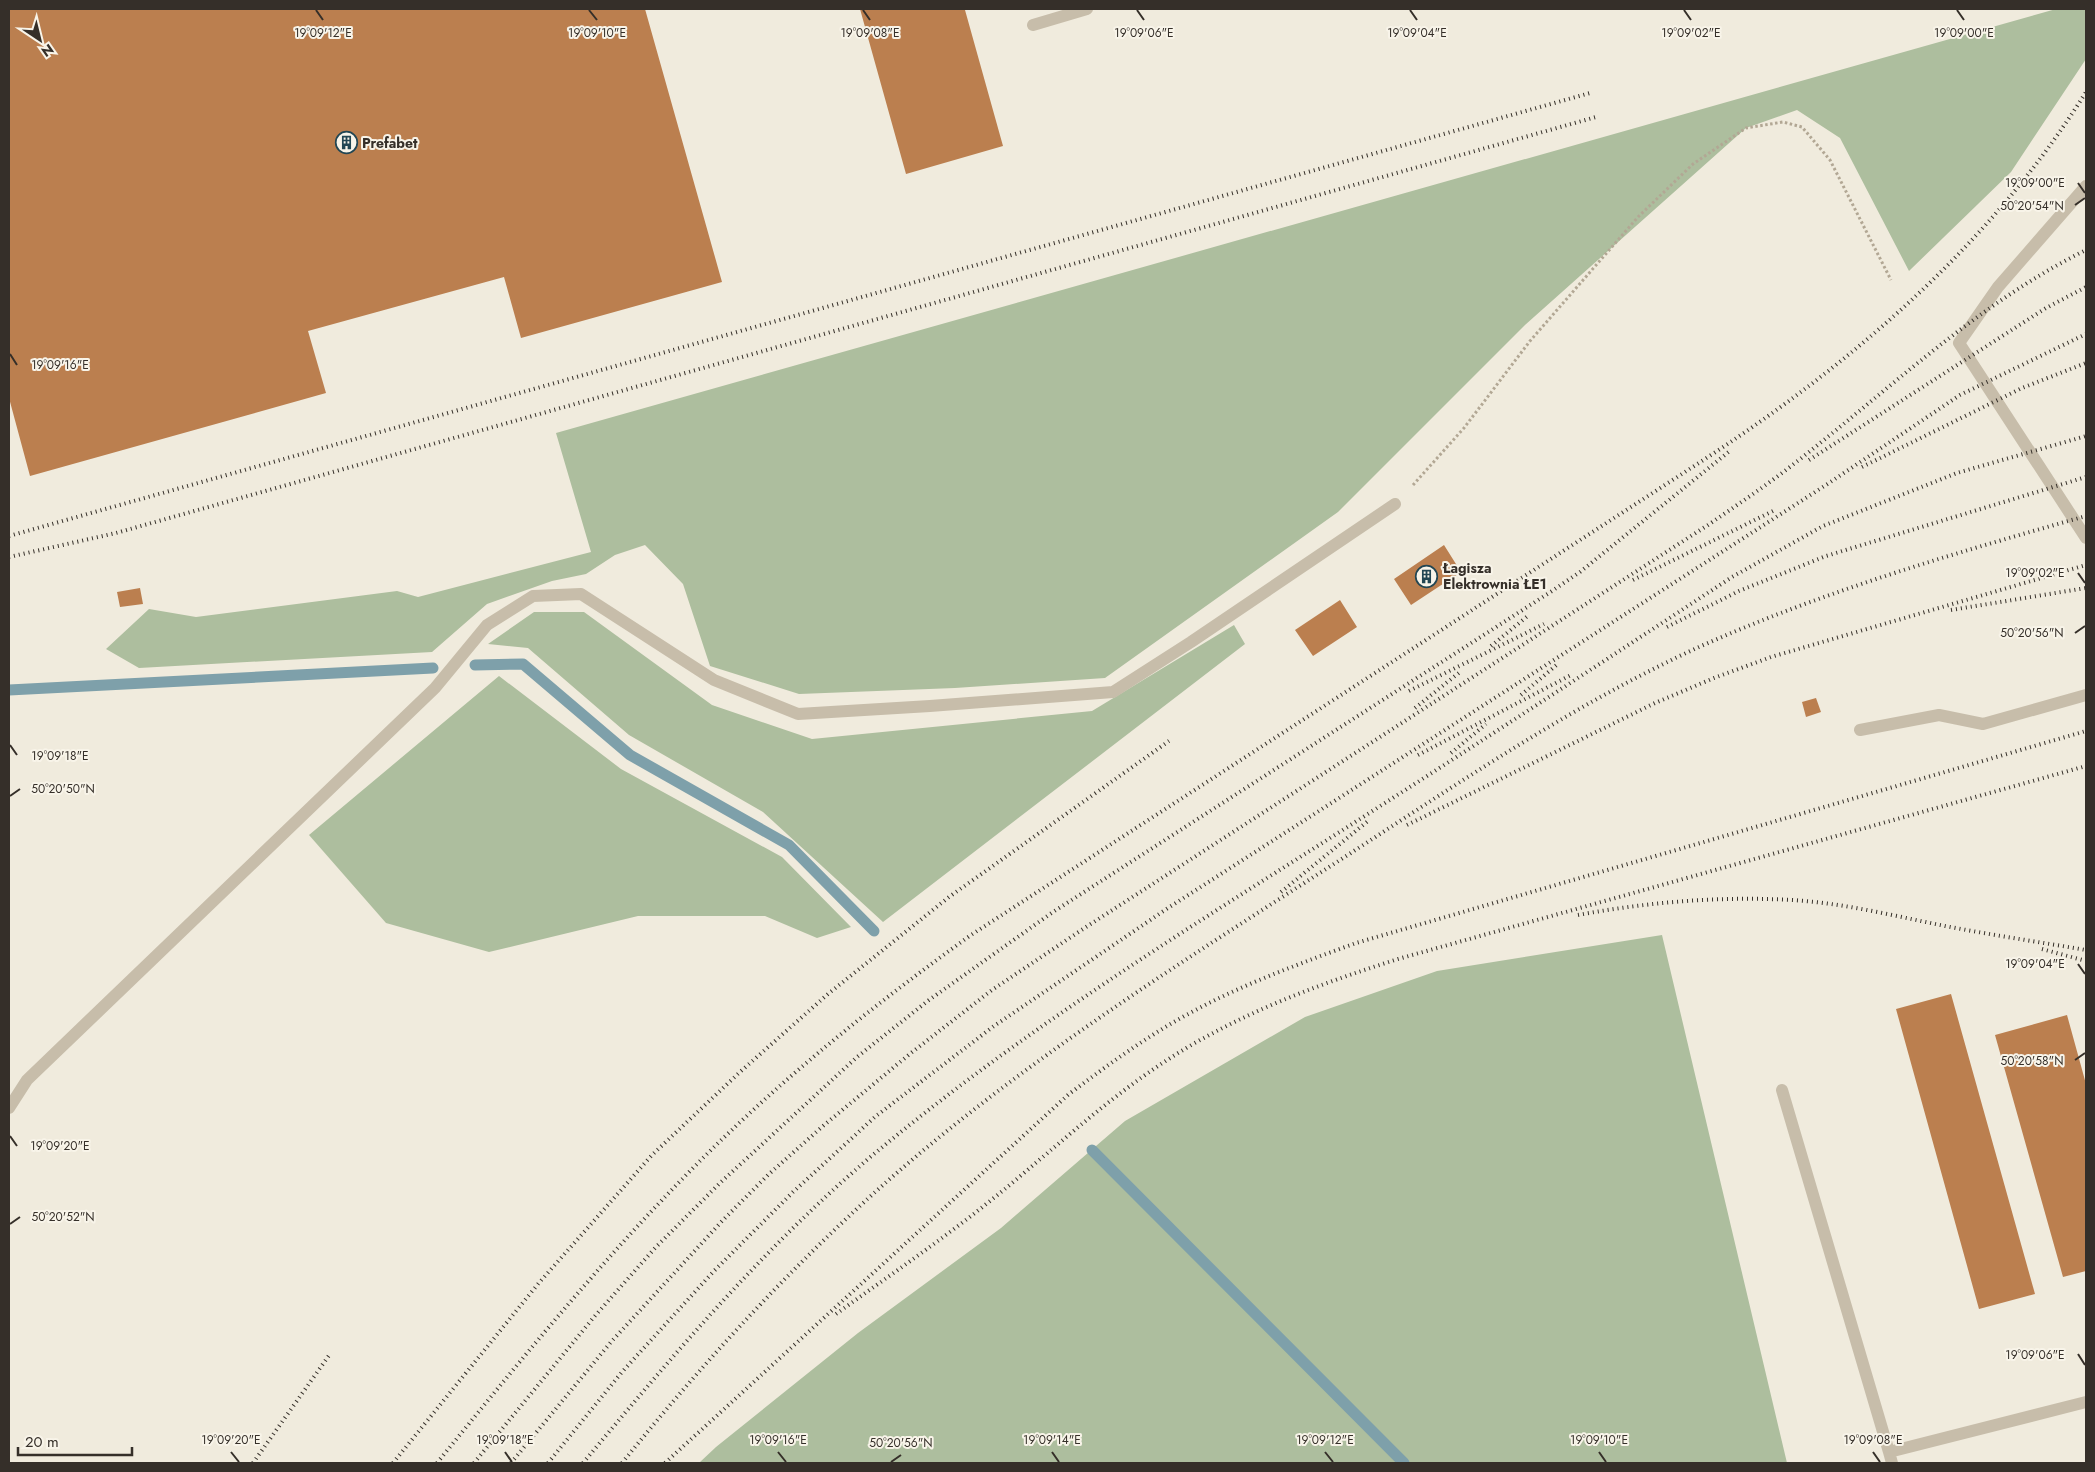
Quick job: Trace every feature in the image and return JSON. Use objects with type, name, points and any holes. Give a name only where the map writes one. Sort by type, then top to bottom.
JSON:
[{"type":"lane","points":[[1033,25],[1087,9]]},
{"type":"lane","points":[[2086,186],[1998,287],[1959,343],[2086,538]]},
{"type":"lane","points":[[9,1108],[26,1080],[435,688],[487,625],[533,596],[580,594],[714,680],[798,714],[1113,692],[1191,642],[1396,504]]},
{"type":"lane","points":[[1860,730],[1940,715],[1983,724],[2086,695]]},
{"type":"lane","points":[[1782,1090],[1890,1458],[2086,1402]]},
{"type":"path","points":[[1396,504],[1464,428],[1530,341],[1638,217],[1694,164],[1746,128],[1783,122],[1802,127],[1830,160],[1891,280]]},
{"type":"green space","points":[[2056,9],[2086,9],[2086,59],[2011,172],[1909,271],[1840,138],[1797,110],[1746,128],[1525,325],[1338,512],[1105,678],[955,688],[799,694],[710,666],[683,584],[645,545],[615,555],[586,574],[552,581],[487,604],[432,652],[139,668],[106,649],[149,609],[196,617],[397,591],[418,597],[591,552],[556,433]]},
{"type":"green space","points":[[534,612],[584,612],[712,705],[812,739],[1092,711],[1234,625],[1245,644],[883,922],[763,812],[629,735],[528,648],[488,644]]},
{"type":"green space","points":[[499,676],[621,769],[782,857],[851,927],[817,938],[765,916],[638,916],[489,952],[386,923],[309,835]]},
{"type":"green space","points":[[1662,935],[1787,1463],[699,1463],[716,1447],[858,1333],[1001,1228],[1125,1121],[1305,1017],[1437,971]]},
{"type":"building","name":"Prefabet","points":[[9,9],[645,9],[722,282],[521,338],[504,277],[308,331],[326,393],[30,476],[9,398]]},
{"type":"building","points":[[860,9],[969,9],[965,10],[1003,146],[906,174]]},
{"type":"building","name":"Łagisza Elektrownia ŁE1","points":[[1444,545],[1461,572],[1411,605],[1394,579]]},
{"type":"building","points":[[140,588],[143,604],[120,607],[117,592]]},
{"type":"building","points":[[1340,600],[1357,627],[1313,656],[1295,630]]},
{"type":"building","points":[[1816,698],[1821,712],[1806,717],[1802,702]]},
{"type":"building","points":[[1951,994],[2035,1294],[1979,1309],[1896,1009]]},
{"type":"building","points":[[2067,1015],[2086,1084],[2086,1271],[2063,1277],[1995,1035]]},
{"type":"waterway","points":[[475,665],[523,664],[630,755],[789,845],[874,931]]},
{"type":"waterway","points":[[9,690],[433,668]]},
{"type":"waterway","points":[[1092,1150],[1404,1463]]},
{"type":"railway","points":[[437,1463],[581,1289],[657,1206],[736,1126],[821,1050],[971,935],[1705,459],[1814,382],[1916,296],[1963,249],[2007,200],[2049,147],[2086,92]]},
{"type":"railway","points":[[9,536],[1590,93]]},
{"type":"railway","points":[[9,557],[116,533],[1596,117]]},
{"type":"railway","points":[[511,1463],[611,1342],[723,1220],[769,1174],[823,1126],[911,1053],[992,990],[1083,929],[1708,525],[1795,463],[1971,322],[2046,272],[2086,250]]},
{"type":"railway","points":[[1809,460],[2046,308],[2086,287]]},
{"type":"railway","points":[[548,1463],[622,1372],[713,1272],[793,1192],[876,1116],[994,1026],[1168,908],[1826,485],[1960,395],[2086,334]]},
{"type":"railway","points":[[1862,467],[2022,388],[2086,363]]},
{"type":"railway","points":[[583,1463],[722,1302],[758,1263],[834,1189],[874,1154],[985,1067],[1101,986],[1732,577],[1823,526],[1957,473],[2086,436]]},
{"type":"railway","points":[[474,1463],[594,1317],[655,1248],[720,1183],[857,1057],[929,1000],[1053,912],[1580,572],[1731,450]]},
{"type":"railway","points":[[1667,627],[1739,591],[1826,556],[2086,477]]},
{"type":"railway","points":[[1633,580],[1775,510]]},
{"type":"railway","points":[[622,1463],[715,1354],[813,1250],[883,1185],[936,1140],[991,1096],[1105,1014],[1427,803],[1560,720],[1606,694],[1699,647],[1794,608],[1890,574],[2086,516]]},
{"type":"railway","points":[[1407,825],[1655,703],[1714,678],[1771,657],[2086,565]]},
{"type":"railway","points":[[1951,610],[2086,588]]},
{"type":"railway","points":[[1491,646],[1529,615]]},
{"type":"railway","points":[[1409,691],[1544,624]]},
{"type":"railway","points":[[1521,695],[1559,663]]},
{"type":"railway","points":[[1415,708],[1460,672]]},
{"type":"railway","points":[[1418,755],[1571,675]]},
{"type":"railway","points":[[1451,753],[1486,724]]},
{"type":"railway","points":[[665,1463],[1069,1094],[1143,1041],[1210,1003],[1272,975],[1356,943],[2086,731]]},
{"type":"railway","points":[[393,1463],[538,1284],[652,1155],[740,1072],[828,994],[949,897],[1169,741]]},
{"type":"railway","points":[[836,1314],[965,1221],[1100,1109],[1149,1072],[1202,1039],[1274,1004],[1398,959],[2086,766]]},
{"type":"railway","points":[[1281,892],[1368,821]]},
{"type":"railway","points":[[1578,915],[1658,903],[1685,901],[1738,899],[1792,900],[1850,907],[2086,950]]},
{"type":"railway","points":[[2042,949],[2086,961]]},
{"type":"railway","points":[[253,1463],[330,1354]]},
{"type":"place","name":"Prefabet","points":[[346,143]]},
{"type":"place","name":"Łagisza Elektrownia ŁE1","points":[[1427,576]]}]
